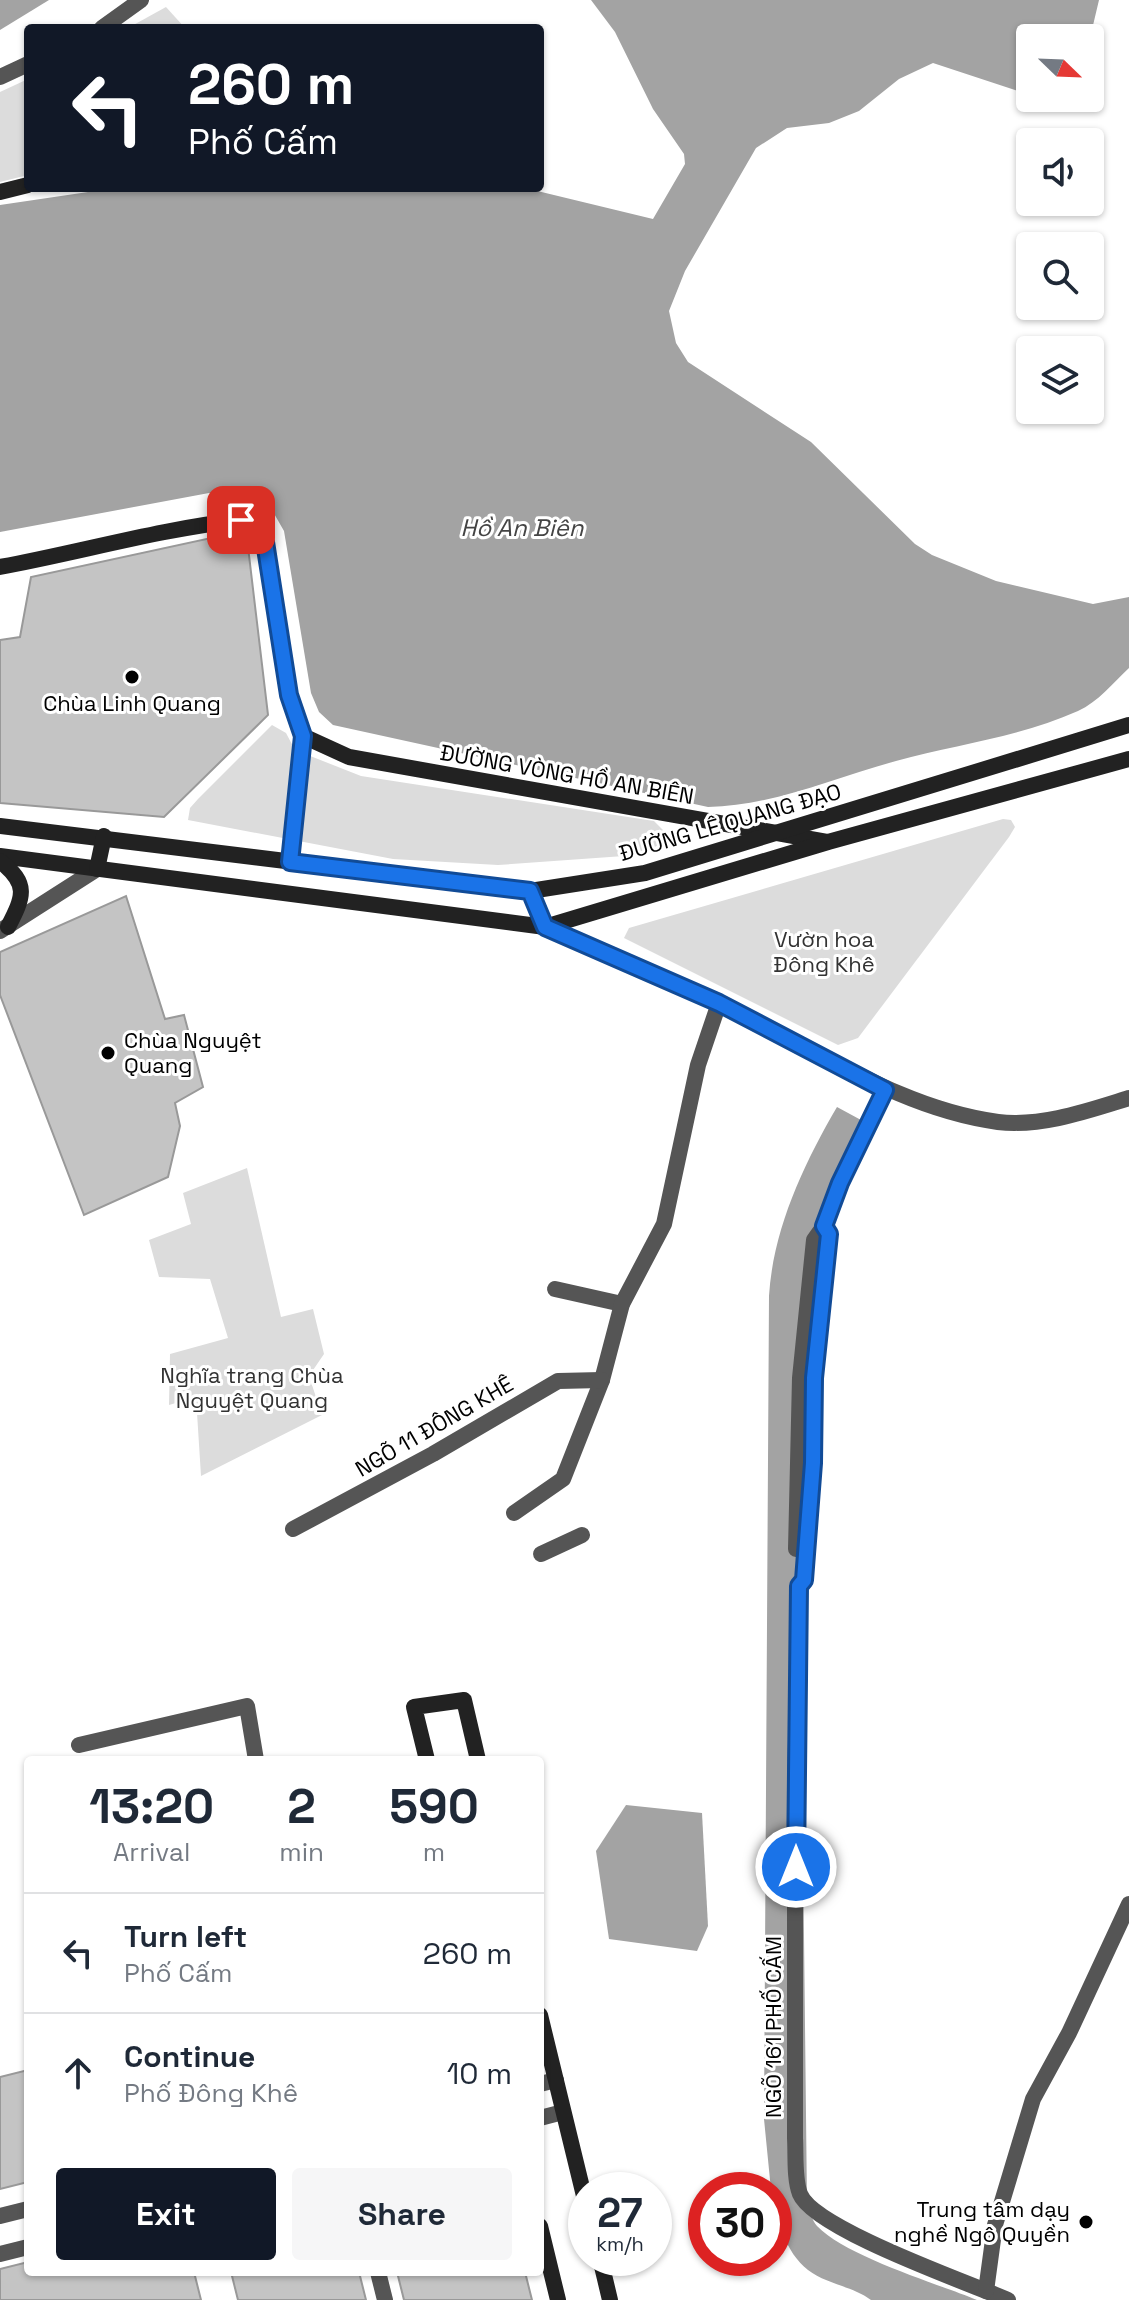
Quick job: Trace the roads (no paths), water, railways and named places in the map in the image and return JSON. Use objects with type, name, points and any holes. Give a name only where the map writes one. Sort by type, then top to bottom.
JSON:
[{"type":"street","points":[[108,24],[141,0]]},
{"type":"street","points":[[0,77],[24,66]]},
{"type":"street","points":[[0,192],[24,186]]},
{"type":"street","points":[[0,567],[81,552],[187,526],[241,520],[265,542],[289,695],[303,736],[290,862]]},
{"type":"street","name":"ĐƯỜNG LÊ QUANG ĐẠO","points":[[0,826],[104,836],[530,891],[645,873],[1129,725]]},
{"type":"street","name":"ĐƯỜNG VÒNG HỒ AN BIÊN","points":[[303,736],[349,757],[828,842]]},
{"type":"street","points":[[545,927],[828,842],[1129,759]]},
{"type":"street","points":[[4,929],[97,869],[104,836]]},
{"type":"street","points":[[0,858],[545,927],[719,1003],[849,1068],[885,1090],[947,1113],[1000,1122],[1058,1119],[1129,1098]]},
{"type":"street","points":[[0,858],[15,873],[22,888],[21,901],[4,929]]},
{"type":"street","points":[[530,891],[545,927]]},
{"type":"street","points":[[514,1513],[563,1479],[602,1380],[622,1304],[664,1224],[698,1065],[719,1003]]},
{"type":"street","name":"NGÕ 161 PHỐ CẤM","points":[[885,1090],[840,1183],[824,1226],[814,1240],[804,1504],[795,1580],[799,1586],[795,1794],[795,2138],[800,2195],[819,2214],[859,2238],[986,2291]]},
{"type":"street","points":[[555,1289],[622,1304]]},
{"type":"street","name":"NGÕ 11 ĐÔNG KHÊ","points":[[293,1529],[433,1454],[558,1381],[602,1380]]},
{"type":"street","points":[[541,1554],[582,1535]]},
{"type":"street","points":[[426,1756],[414,1707],[464,1700],[477,1756]]},
{"type":"street","points":[[79,1745],[247,1706],[255,1756]]},
{"type":"street","points":[[1008,2300],[986,2291],[995,2225],[1033,2099],[1069,2033],[1129,1904]]},
{"type":"street","points":[[544,2048],[548,2082],[563,2112],[578,2172]]},
{"type":"street","points":[[544,2117],[563,2112]]},
{"type":"street","points":[[0,2216],[24,2210]]},
{"type":"street","points":[[544,2242],[558,2300]]},
{"type":"street","points":[[0,2254],[24,2248]]},
{"type":"street","points":[[379,2276],[385,2300]]},
{"type":"street","points":[[604,2276],[610,2300]]},
{"type":"water","points":[[0,0],[49,0],[0,30]]},
{"type":"water","name":"Hồ An Biên","points":[[591,0],[1099,0],[1093,24],[1016,24],[1016,90],[933,63],[899,79],[859,111],[829,123],[787,128],[756,148],[685,271],[669,311],[676,343],[688,362],[811,442],[915,544],[932,555],[996,581],[1093,604],[1129,597],[1129,668],[1092,703],[1056,720],[1011,734],[896,761],[756,802],[708,807],[333,725],[319,712],[311,693],[284,531],[272,510],[229,495],[209,493],[0,532],[0,205],[88,192],[542,192],[653,219],[685,164],[684,154],[653,109],[615,32]]},
{"type":"water","points":[[837,1107],[861,1120],[832,1180],[815,1236],[801,1668],[807,2204],[817,2226],[849,2248],[977,2300],[871,2300],[815,2275],[792,2252],[792,2172],[769,2172],[764,2119],[769,1296],[783,1222],[813,1152]]},
{"type":"water","points":[[626,1805],[702,1813],[708,1926],[697,1951],[609,1939],[596,1851]]},
{"type":"place","name":"Chùa Linh Quang","points":[[132,677]]},
{"type":"place","name":"Chùa Nguyệt Quang","points":[[108,1053]]},
{"type":"place","name":"Trung tâm dạy nghề Ngô Quyền","points":[[1086,2222]]},
{"type":"park label","name":"Vườn hoa Đông Khê","points":[[824,952]]},
{"type":"park label","name":"Nghĩa trang Chùa Nguyệt Quang","points":[[252,1388]]}]
